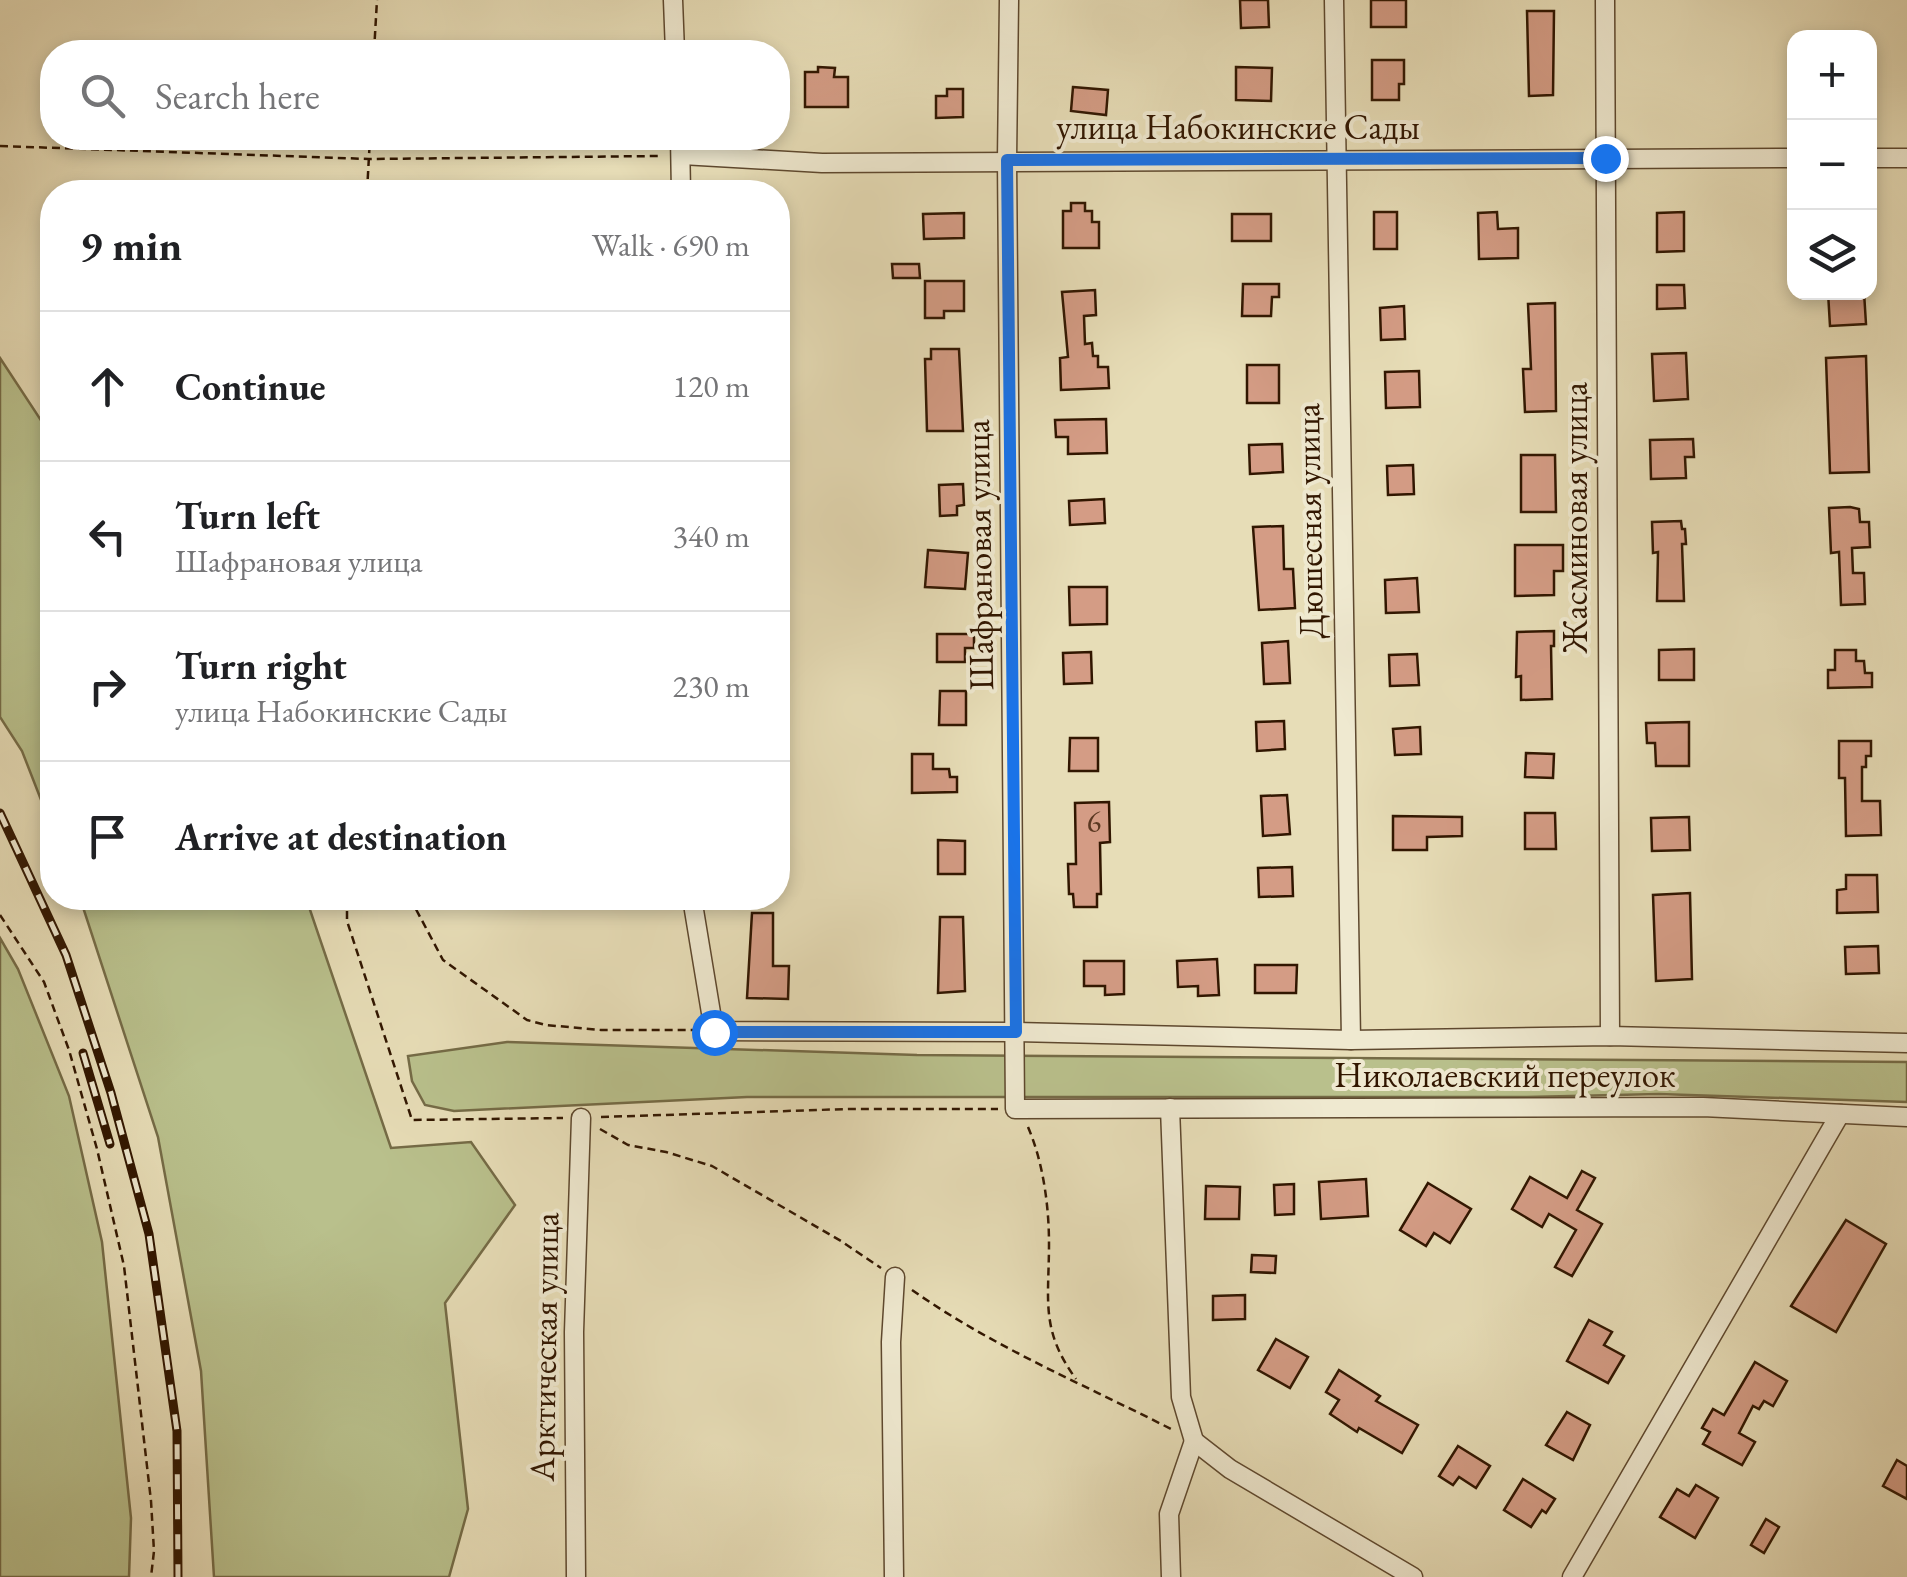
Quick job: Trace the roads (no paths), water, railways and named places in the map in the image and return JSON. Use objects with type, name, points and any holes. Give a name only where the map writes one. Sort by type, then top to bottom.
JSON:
[{"type":"street","points":[[673,0],[675,40]]},
{"type":"street","name":"Шафрановая улица","points":[[1009,0],[1015,1109]]},
{"type":"street","name":"Дюшесная улица","points":[[1334,0],[1351,1040]]},
{"type":"street","name":"Жасминовая улица","points":[[1605,0],[1610,1036]]},
{"type":"street","points":[[681,150],[681,180]]},
{"type":"street","name":"улица Набокинские Сады","points":[[714,150],[822,163],[1787,158]]},
{"type":"street","points":[[1877,158],[1907,158]]},
{"type":"street","points":[[694,910],[714,1032],[1016,1032],[1351,1040],[1610,1036],[1907,1043]]},
{"type":"street","name":"Николаевский переулок","points":[[1015,1109],[1703,1107],[1907,1117]]},
{"type":"street","points":[[1170,1108],[1182,1397],[1194,1441],[1169,1514],[1172,1577]]},
{"type":"street","points":[[1572,1577],[1840,1114]]},
{"type":"street","name":"Арктическая улица","points":[[576,1577],[574,1332],[581,1118]]},
{"type":"street","points":[[894,1577],[891,1342],[895,1278]]},
{"type":"street","points":[[1194,1441],[1230,1470],[1413,1577]]},
{"type":"railway","points":[[0,813],[40,899]]},
{"type":"railway","points":[[45,910],[66,955],[111,1093],[149,1234],[177,1431],[178,1577]]},
{"type":"railway","points":[[83,1053],[110,1144]]}]
